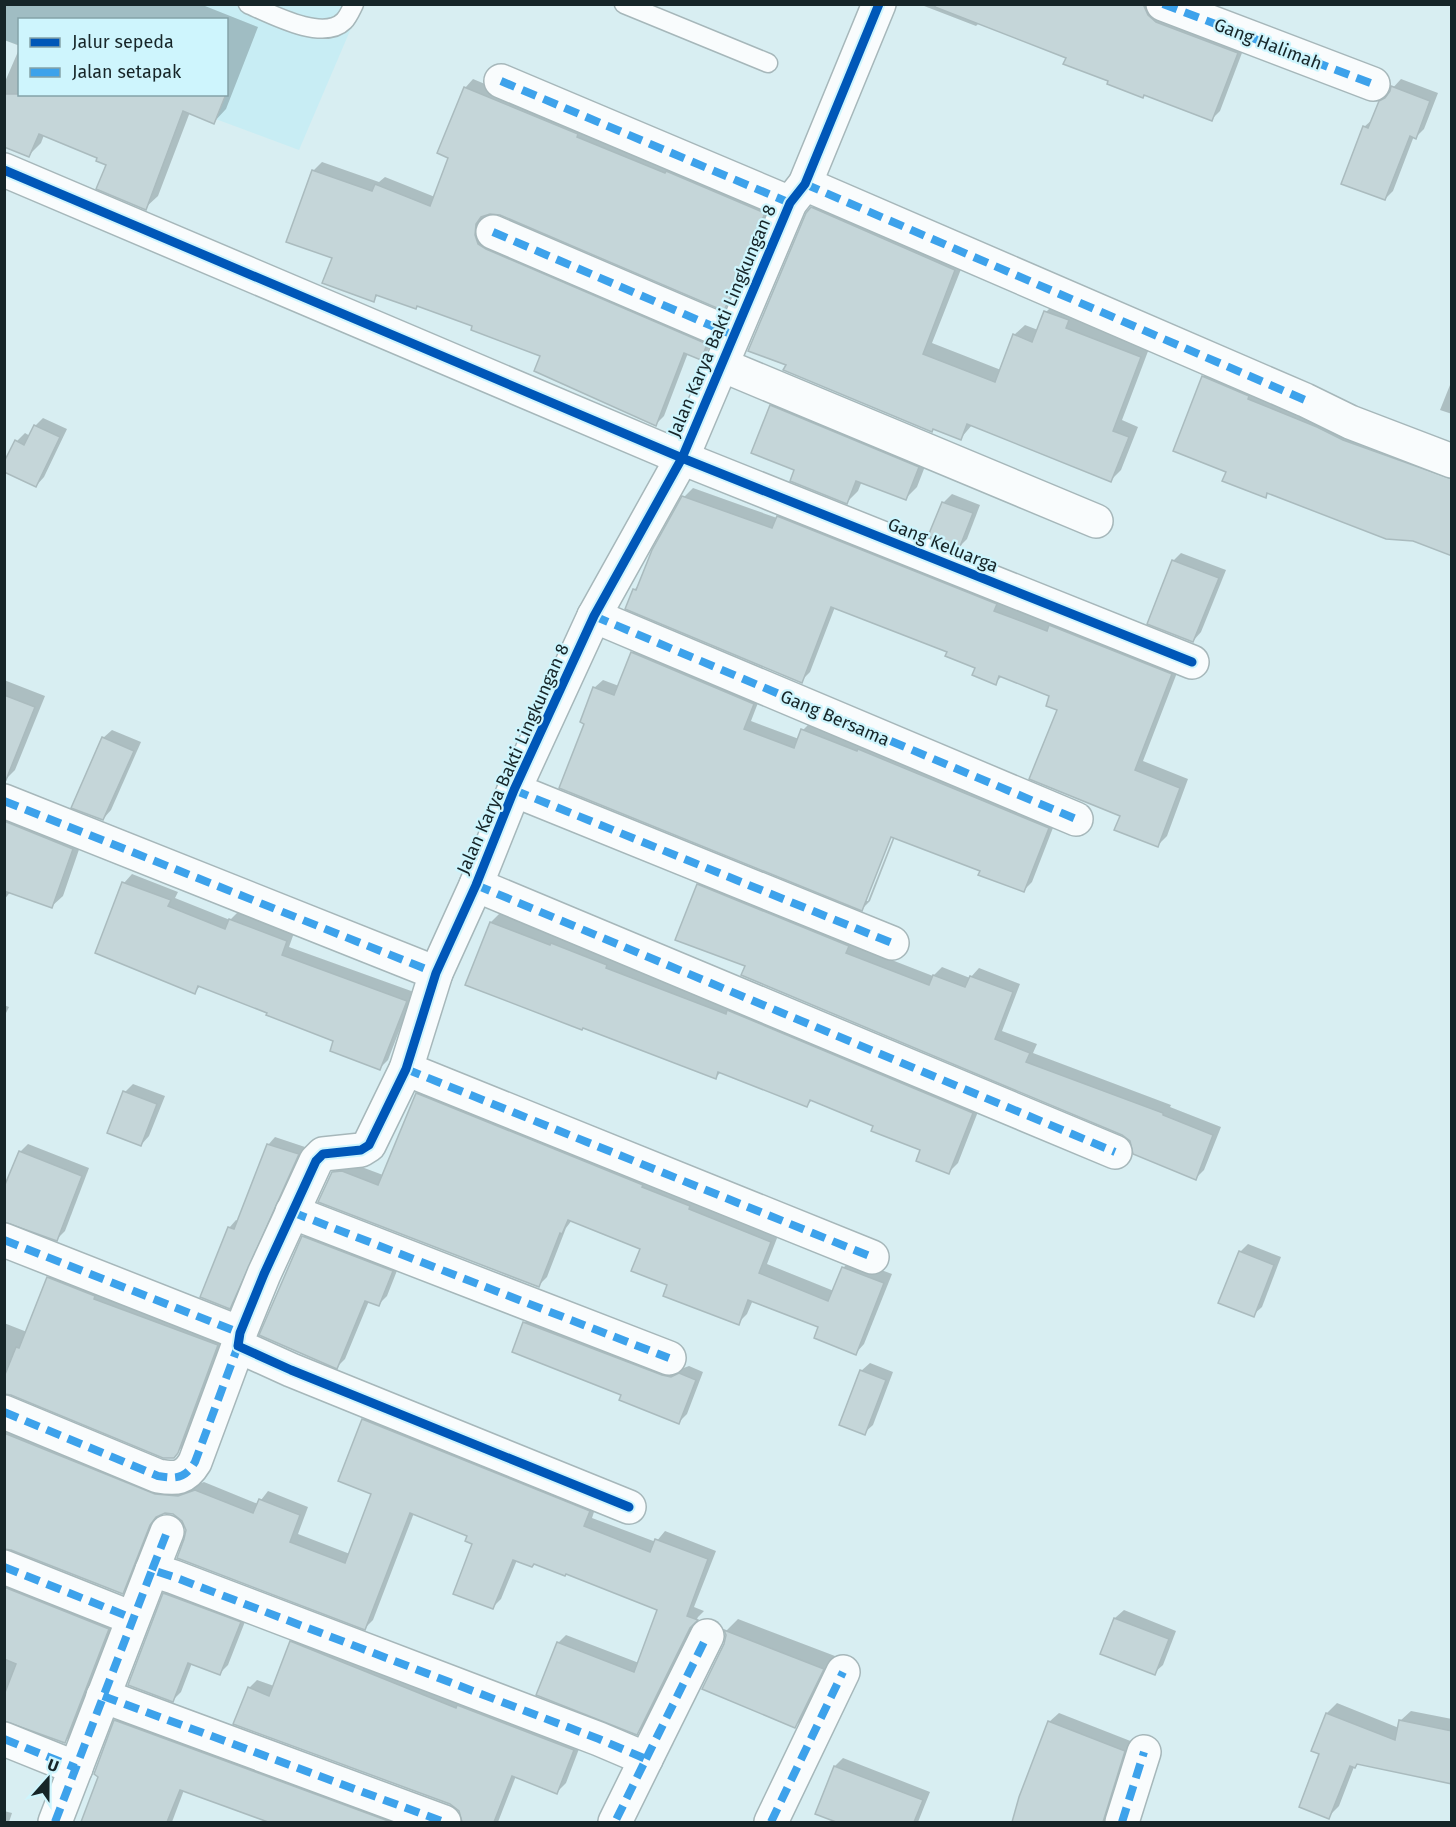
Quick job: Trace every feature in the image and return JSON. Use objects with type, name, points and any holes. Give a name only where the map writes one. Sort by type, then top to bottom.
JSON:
[{"type":"street","name":"Jalan Karya Bakti Lingkungan 8","points":[[292,1212],[316,1161],[323,1154],[361,1150],[369,1145],[406,1069],[436,974],[476,885],[514,790],[594,616],[682,458],[879,4]]},
{"type":"street","name":"Gang Halimah","points":[[1162,4],[1372,84]]},
{"type":"street","points":[[501,81],[797,193],[1305,400],[1350,422],[1452,461]]},
{"type":"street","name":"Gang Keluarga","points":[[4,170],[682,458],[1192,662]]},
{"type":"street","points":[[493,232],[728,350],[1096,521]]},
{"type":"street","name":"Gang Bersama","points":[[594,616],[1076,819]]},
{"type":"street","points":[[514,790],[892,944]]},
{"type":"street","points":[[4,801],[436,974]]},
{"type":"street","points":[[476,885],[1115,1152]]},
{"type":"street","points":[[406,1069],[872,1257]]},
{"type":"street","points":[[4,1412],[158,1476],[174,1478],[190,1471],[264,1274],[292,1212],[669,1359]]},
{"type":"street","points":[[4,1240],[239,1340],[291,1370],[629,1507]]},
{"type":"street","points":[[55,1822],[166,1532]]},
{"type":"street","points":[[4,1567],[132,1618]]},
{"type":"street","points":[[152,1570],[577,1730],[646,1759]]},
{"type":"street","points":[[615,1822],[707,1636]]},
{"type":"street","points":[[771,1822],[843,1672]]},
{"type":"street","points":[[103,1696],[444,1822]]},
{"type":"street","points":[[4,1739],[76,1768]]},
{"type":"street","points":[[1122,1822],[1144,1752]]},
{"type":"lane","points":[[248,4],[297,25],[326,30],[343,22],[354,4]]},
{"type":"lane","points":[[624,4],[768,63]]},
{"type":"shaded area","points":[[4,5],[361,5],[299,150],[154,96],[228,96],[228,18],[18,18],[18,45],[5,40]]},
{"type":"building","points":[[935,4],[1143,4],[1148,15],[1156,22],[1238,53],[1212,121],[1144,95],[1143,98],[1107,84],[1108,81],[1063,64],[1066,58],[935,7]]},
{"type":"building","points":[[1391,86],[1430,101],[1416,139],[1410,136],[1385,200],[1341,184],[1363,126],[1368,128],[1379,101],[1385,98]]},
{"type":"building","points":[[464,87],[578,134],[577,137],[665,173],[666,171],[765,213],[724,311],[500,215],[490,214],[481,217],[476,224],[475,235],[478,244],[486,249],[707,344],[701,360],[684,353],[656,426],[534,371],[540,356],[471,330],[472,326],[417,306],[416,309],[376,295],[374,302],[322,283],[332,258],[286,242],[312,170],[372,191],[375,184],[430,206],[448,158],[437,153]]},
{"type":"building","points":[[4,94],[18,94],[18,96],[225,96],[214,124],[183,111],[146,210],[96,189],[106,165],[96,161],[97,158],[39,134],[29,157],[4,147]]},
{"type":"building","points":[[811,207],[955,270],[923,354],[995,382],[1013,334],[1032,342],[1044,311],[1069,320],[1066,328],[1141,357],[1113,431],[1129,437],[1111,482],[967,424],[961,440],[933,429],[932,432],[783,370],[786,365],[748,351],[806,213]]},
{"type":"building","points":[[1202,376],[1249,396],[1248,399],[1343,440],[1452,479],[1452,556],[1413,541],[1386,539],[1267,493],[1266,498],[1222,481],[1226,472],[1173,451]]},
{"type":"building","points":[[770,405],[919,467],[906,500],[856,481],[847,504],[790,481],[794,470],[751,453]]},
{"type":"building","points":[[34,425],[60,437],[36,487],[4,472],[4,462],[15,440],[24,445]]},
{"type":"building","points":[[682,496],[772,528],[777,516],[997,604],[994,611],[1047,631],[1049,625],[1172,674],[1135,770],[1180,788],[1158,847],[1114,830],[1120,816],[1029,779],[1057,710],[1046,706],[1049,696],[999,676],[996,685],[972,675],[975,668],[945,656],[947,652],[831,607],[802,683],[625,609],[633,589],[636,590],[652,550]]},
{"type":"building","points":[[942,502],[973,513],[959,549],[928,536]]},
{"type":"building","points":[[1172,560],[1219,578],[1193,642],[1147,624]]},
{"type":"building","points":[[631,652],[754,704],[744,729],[794,748],[801,729],[857,751],[858,749],[1049,828],[1024,892],[978,875],[980,871],[891,837],[862,911],[559,788],[584,724],[580,722],[593,687],[614,695]]},
{"type":"building","points":[[4,695],[35,707],[6,780],[4,779]]},
{"type":"building","points":[[102,737],[134,751],[103,820],[71,808]]},
{"type":"building","points":[[4,821],[73,849],[52,908],[4,891]]},
{"type":"building","points":[[122,882],[171,900],[168,906],[225,929],[229,919],[287,941],[282,955],[407,1001],[380,1070],[330,1051],[333,1041],[266,1015],[267,1013],[198,986],[195,994],[95,953]]},
{"type":"building","points":[[697,884],[849,946],[846,953],[929,985],[933,975],[965,987],[970,976],[1013,992],[995,1039],[1030,1053],[1026,1062],[1163,1113],[1163,1115],[1213,1135],[1196,1180],[1133,1154],[1130,1141],[1122,1135],[741,975],[745,966],[675,940]]},
{"type":"building","points":[[490,922],[550,945],[551,943],[607,965],[606,968],[726,1014],[727,1010],[973,1113],[949,1174],[916,1161],[920,1150],[871,1131],[873,1126],[810,1100],[807,1107],[718,1072],[716,1079],[465,985]]},
{"type":"building","points":[[123,1091],[157,1104],[141,1146],[107,1133]]},
{"type":"building","points":[[416,1093],[643,1185],[642,1187],[690,1206],[689,1209],[771,1242],[759,1273],[828,1301],[842,1267],[884,1283],[856,1355],[814,1338],[818,1327],[748,1300],[739,1325],[663,1296],[667,1285],[631,1271],[640,1249],[568,1220],[562,1234],[560,1233],[539,1287],[318,1202],[332,1172],[342,1171],[378,1185]]},
{"type":"building","points":[[267,1144],[299,1154],[230,1309],[200,1297],[228,1227],[234,1229]]},
{"type":"building","points":[[19,1151],[82,1176],[57,1241],[4,1222],[4,1187]]},
{"type":"building","points":[[302,1236],[393,1271],[379,1306],[365,1301],[337,1369],[259,1335]]},
{"type":"building","points":[[1239,1251],[1274,1265],[1254,1317],[1218,1303]]},
{"type":"building","points":[[47,1277],[95,1296],[94,1299],[218,1345],[178,1453],[174,1458],[163,1458],[4,1394],[4,1377],[16,1347],[19,1348]]},
{"type":"building","points":[[523,1322],[662,1375],[671,1377],[679,1373],[696,1380],[679,1424],[619,1400],[621,1395],[512,1352]]},
{"type":"building","points":[[860,1370],[886,1380],[865,1435],[839,1425]]},
{"type":"building","points":[[362,1419],[590,1511],[584,1526],[650,1552],[655,1539],[708,1559],[687,1616],[698,1620],[690,1628],[637,1735],[536,1695],[557,1642],[634,1672],[657,1610],[566,1574],[565,1576],[534,1564],[532,1567],[513,1560],[493,1609],[453,1594],[472,1544],[465,1541],[467,1536],[410,1513],[365,1630],[177,1558],[186,1530],[182,1521],[173,1514],[165,1513],[156,1517],[150,1525],[123,1594],[4,1549],[4,1433],[155,1494],[178,1496],[195,1490],[253,1513],[259,1499],[300,1515],[290,1542],[345,1563],[371,1494],[338,1481]]},
{"type":"building","points":[[4,1587],[109,1629],[65,1743],[4,1721],[4,1695],[16,1664],[4,1659]]},
{"type":"building","points":[[163,1593],[241,1622],[220,1675],[188,1663],[173,1702],[128,1685]]},
{"type":"building","points":[[1114,1618],[1169,1639],[1155,1675],[1100,1654]]},
{"type":"building","points":[[724,1630],[824,1669],[795,1728],[702,1689],[724,1644],[726,1635]]},
{"type":"building","points":[[290,1641],[456,1708],[457,1705],[574,1750],[557,1794],[512,1776],[494,1822],[462,1822],[459,1811],[450,1804],[233,1724],[248,1687],[269,1696]]},
{"type":"building","points":[[1326,1713],[1395,1740],[1399,1720],[1452,1731],[1452,1784],[1357,1764],[1355,1768],[1350,1766],[1329,1819],[1299,1807],[1319,1754],[1311,1751]]},
{"type":"building","points":[[114,1720],[391,1822],[268,1822],[180,1790],[167,1822],[81,1822],[98,1777],[94,1774]]},
{"type":"building","points":[[1048,1721],[1125,1751],[1103,1822],[1012,1822]]},
{"type":"building","points":[[834,1766],[923,1800],[914,1822],[836,1822],[815,1814]]},
{"type":"marked path","points":[[1163,4],[1373,84]]},
{"type":"marked path","points":[[501,81],[790,203]]},
{"type":"marked path","points":[[805,184],[1305,400]]},
{"type":"marked path","points":[[493,232],[733,335]]},
{"type":"marked path","points":[[594,616],[1076,819]]},
{"type":"marked path","points":[[514,790],[892,943]]},
{"type":"marked path","points":[[4,801],[436,973],[434,979]]},
{"type":"marked path","points":[[476,885],[1115,1152]]},
{"type":"marked path","points":[[406,1069],[872,1257]]},
{"type":"marked path","points":[[292,1212],[669,1358]]},
{"type":"marked path","points":[[4,1240],[240,1333]]},
{"type":"marked path","points":[[4,1412],[158,1476],[184,1475],[195,1462],[238,1346]]},
{"type":"marked path","points":[[152,1570],[167,1532]]},
{"type":"marked path","points":[[4,1567],[132,1618]]},
{"type":"marked path","points":[[55,1822],[152,1570],[599,1739],[646,1759],[615,1822]]},
{"type":"marked path","points":[[646,1759],[707,1636]]},
{"type":"marked path","points":[[771,1822],[843,1672]]},
{"type":"marked path","points":[[103,1696],[444,1822]]},
{"type":"marked path","points":[[4,1739],[76,1768]]},
{"type":"marked path","points":[[1122,1822],[1144,1752]]},
{"type":"cycle path","points":[[629,1507],[291,1370],[238,1346],[240,1333],[264,1274],[316,1161],[323,1154],[361,1150],[369,1145],[406,1069],[436,973],[476,885],[514,790],[594,616],[682,458],[790,203],[805,184],[879,4]]},
{"type":"cycle path","points":[[4,170],[682,458],[1192,662]]}]
